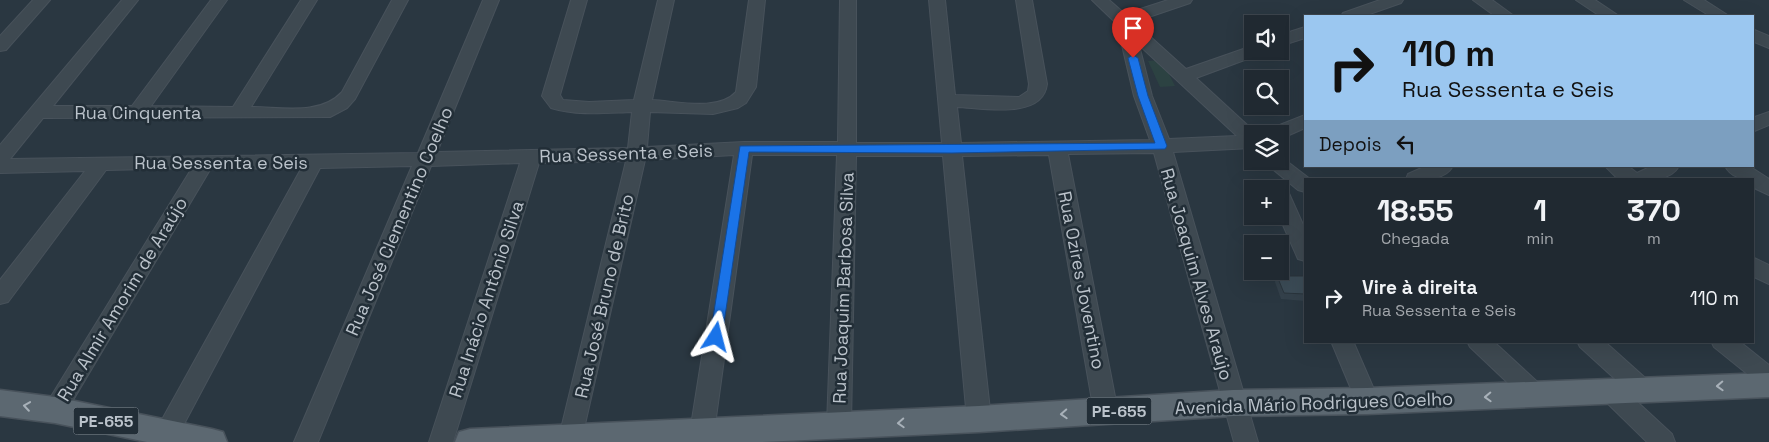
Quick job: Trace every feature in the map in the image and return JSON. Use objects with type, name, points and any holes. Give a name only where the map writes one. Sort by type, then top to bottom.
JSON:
[{"type":"main road","name":"Avenida Mário Rodrigues Coelho","points":[[470,442],[979,419],[1234,403],[1367,402],[1769,385]]},
{"type":"main road","name":"PE-655","points":[[0,403],[55,410],[212,442]]},
{"type":"street","points":[[0,46],[42,0]]},
{"type":"street","points":[[0,158],[130,0]]},
{"type":"street","points":[[137,113],[219,0]]},
{"type":"street","points":[[239,112],[309,0]]},
{"type":"street","name":"Rua Cinquenta","points":[[38,112],[315,114],[329,111],[341,104],[349,96],[400,0]]},
{"type":"street","name":"Rua José Clementino Coelho","points":[[306,442],[491,0]]},
{"type":"street","points":[[580,0],[551,96],[554,102],[564,106],[581,108],[723,106],[741,99],[747,87],[757,0]]},
{"type":"street","name":"Rua José Bruno de Brito","points":[[571,437],[636,154],[642,106],[666,0]]},
{"type":"street","name":"Rua Joaquim Barbosa Silva","points":[[839,425],[847,148],[848,0]]},
{"type":"street","points":[[937,0],[979,419]]},
{"type":"street","points":[[947,101],[1022,103],[1037,94],[1038,84],[1024,0]]},
{"type":"street","points":[[1100,0],[1185,76],[1244,133]]},
{"type":"street","points":[[1124,20],[1184,0]]},
{"type":"street","points":[[1481,0],[1504,15]]},
{"type":"street","points":[[1584,0],[1609,15]]},
{"type":"street","points":[[1692,0],[1720,15]]},
{"type":"street","points":[[1352,15],[1389,2],[1398,15]]},
{"type":"street","name":"Rua Joaquim Alves Araújo","points":[[1124,20],[1143,96],[1162,146],[1246,442]]},
{"type":"street","points":[[1289,38],[1304,32]]},
{"type":"street","points":[[1754,35],[1769,43]]},
{"type":"street","points":[[1185,76],[1244,54]]},
{"type":"street","points":[[1754,125],[1769,118]]},
{"type":"street","points":[[1289,128],[1304,121]]},
{"type":"street","name":"Rua Sessenta e Seis","points":[[0,166],[206,161],[314,162],[636,154],[744,148],[952,150],[1162,146],[1244,141]]},
{"type":"street","points":[[702,432],[744,148]]},
{"type":"street","name":"Rua Ozires Joventino","points":[[1057,148],[1106,412]]},
{"type":"street","name":"Rua Inácio Antônio Silva","points":[[441,442],[532,156]]},
{"type":"street","name":"Rua Almir Amorim de Araújo","points":[[55,410],[206,161]]},
{"type":"street","points":[[167,433],[314,162]]},
{"type":"street","points":[[0,296],[101,163]]},
{"type":"street","points":[[1417,178],[1442,167]]},
{"type":"street","points":[[1615,167],[1631,178]]},
{"type":"street","points":[[1644,178],[1668,167]]},
{"type":"street","points":[[1736,167],[1753,178]]},
{"type":"street","points":[[1287,170],[1304,184]]},
{"type":"street","points":[[1754,179],[1769,188]]},
{"type":"street","points":[[1289,215],[1304,251]]},
{"type":"street","points":[[1754,265],[1769,276]]},
{"type":"street","points":[[1343,343],[1367,402]]},
{"type":"street","points":[[1480,343],[1536,395]]},
{"type":"street","points":[[1590,343],[1644,391]]},
{"type":"street","points":[[1725,343],[1769,378]]},
{"type":"street","points":[[1611,392],[1663,442]]},
{"type":"green space","points":[[1162,60],[1175,86],[1160,87],[1148,61]]},
{"type":"building","points":[[1289,276],[1304,276],[1304,294],[1284,293],[1279,280],[1289,280]]},
{"type":"route","points":[[716,337],[744,148],[952,150],[1162,146],[1143,96],[1133,58]]}]
